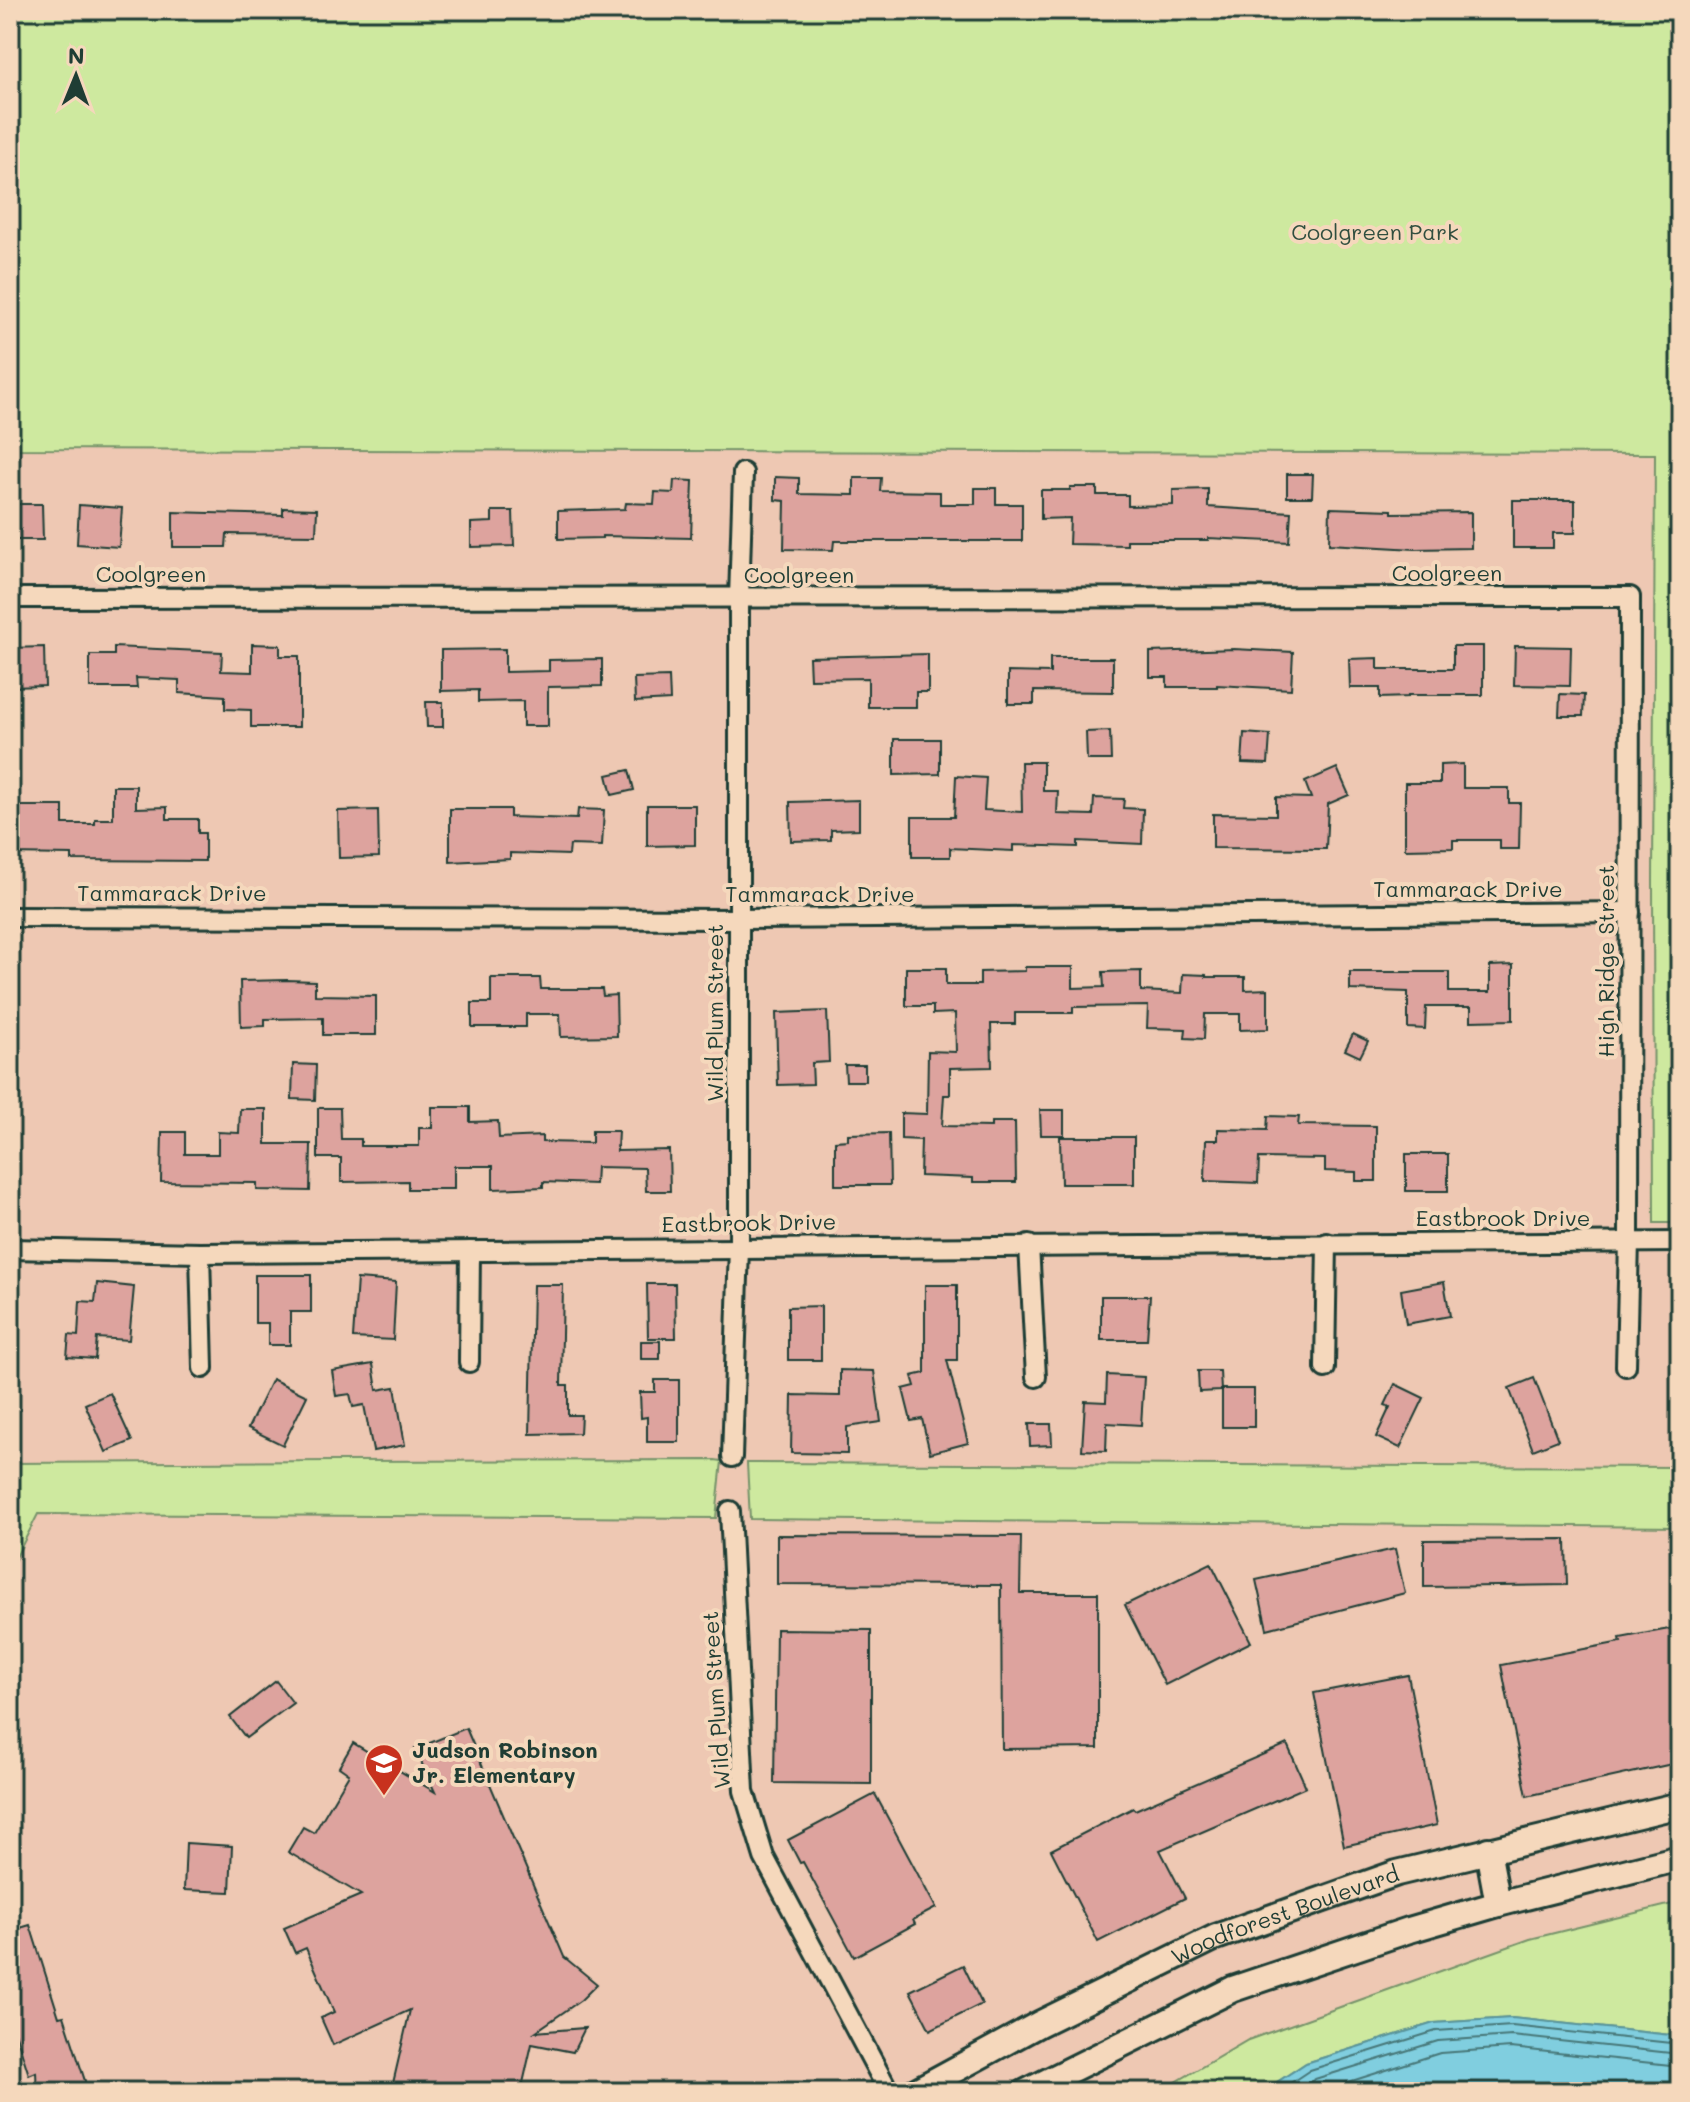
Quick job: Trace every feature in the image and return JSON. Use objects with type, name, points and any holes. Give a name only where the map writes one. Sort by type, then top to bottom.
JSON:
[{"type":"main road","name":"Woodforest Boulevard","points":[[914,2092],[1039,2024],[1216,1937],[1397,1873],[1680,1805]]},
{"type":"main road","points":[[1488,1850],[1498,1904]]},
{"type":"main road","points":[[1026,2092],[1233,1989],[1409,1930],[1680,1858]]},
{"type":"street","name":"Wild Plum Street","points":[[732,1457],[739,1247],[739,599],[743,473]]},
{"type":"street","name":"Coolgreen","points":[[10,598],[1589,597]]},
{"type":"street","name":"High Ridge Street","points":[[1589,597],[1630,597],[1626,1366]]},
{"type":"street","name":"Tammarack Drive","points":[[10,917],[739,919],[1630,912]]},
{"type":"street","name":"Eastbrook Drive","points":[[10,1249],[200,1253],[1680,1242]]},
{"type":"street","points":[[1325,1368],[1327,1243]]},
{"type":"street","points":[[1029,1245],[1036,1377]]},
{"type":"street","points":[[469,1362],[470,1251]]},
{"type":"street","points":[[200,1253],[203,1368]]},
{"type":"street","name":"Wild Plum Street","points":[[730,1511],[744,1791],[764,1857],[889,2092]]},
{"type":"green space","name":"Coolgreen Park","points":[[10,10],[1680,10],[1680,1223],[1654,1223],[1655,454],[10,449]]},
{"type":"green space","points":[[722,1461],[716,1518],[38,1514],[10,1569],[10,1463]]},
{"type":"green space","points":[[747,1463],[1680,1467],[1680,1527],[750,1519]]},
{"type":"green space","points":[[1680,1902],[1680,2036],[1512,2018],[1434,2023],[1306,2063],[1262,2092],[1159,2092],[1248,2040],[1530,1939]]},
{"type":"water","points":[[1512,2018],[1680,2036],[1680,2092],[1262,2092],[1306,2063],[1434,2023]]},
{"type":"building","points":[[1287,474],[1313,474],[1312,497],[1287,497]]},
{"type":"building","points":[[775,477],[799,478],[799,494],[854,495],[854,478],[881,478],[880,491],[940,492],[940,504],[975,504],[975,488],[996,488],[996,504],[1022,504],[1022,541],[834,541],[833,550],[784,549],[785,501],[775,500]]},
{"type":"building","points":[[674,480],[693,481],[691,538],[602,536],[558,539],[558,511],[625,509],[626,503],[654,504],[655,492],[673,493]]},
{"type":"building","points":[[1070,487],[1097,487],[1097,495],[1128,495],[1128,506],[1173,505],[1173,490],[1208,489],[1208,507],[1291,512],[1289,542],[1208,538],[1127,540],[1127,545],[1069,544],[1070,518],[1041,519],[1041,490],[1070,490]]},
{"type":"building","points":[[1513,500],[1575,500],[1575,533],[1553,533],[1553,548],[1513,548]]},
{"type":"building","points":[[10,504],[42,504],[43,540],[10,540]]},
{"type":"building","points":[[79,505],[122,508],[119,547],[77,544]]},
{"type":"building","points":[[283,508],[317,509],[316,535],[227,534],[226,547],[173,547],[173,512],[283,515]]},
{"type":"building","points":[[1330,508],[1392,510],[1392,513],[1471,512],[1471,548],[1415,549],[1329,544]]},
{"type":"building","points":[[492,511],[513,511],[514,546],[471,547],[471,523],[492,522]]},
{"type":"building","points":[[252,644],[280,645],[280,656],[299,656],[299,727],[251,727],[251,710],[225,709],[225,696],[179,693],[179,680],[136,678],[137,688],[90,688],[90,655],[114,655],[114,647],[222,652],[221,671],[252,672]]},
{"type":"building","points":[[1453,646],[1483,646],[1483,695],[1380,698],[1380,688],[1350,688],[1349,659],[1378,658],[1378,669],[1453,669]]},
{"type":"building","points":[[1515,646],[1571,647],[1570,686],[1514,685]]},
{"type":"building","points":[[44,647],[45,686],[10,687],[10,648]]},
{"type":"building","points":[[505,649],[505,672],[549,671],[549,660],[602,659],[602,686],[548,687],[548,726],[523,726],[523,701],[478,702],[478,690],[441,691],[441,650]]},
{"type":"building","points":[[1234,649],[1293,652],[1291,689],[1217,685],[1167,687],[1167,677],[1150,677],[1150,652]]},
{"type":"building","points":[[928,654],[928,692],[916,692],[916,707],[868,707],[868,678],[810,679],[809,657]]},
{"type":"building","points":[[1050,658],[1113,658],[1113,692],[1034,691],[1034,704],[1008,704],[1008,672],[1050,673]]},
{"type":"building","points":[[669,677],[670,700],[635,702],[634,678]]},
{"type":"building","points":[[1560,694],[1584,695],[1583,716],[1559,716]]},
{"type":"building","points":[[426,702],[443,702],[443,727],[427,727]]},
{"type":"building","points":[[1110,731],[1111,760],[1087,760],[1086,732]]},
{"type":"building","points":[[1244,733],[1270,735],[1268,764],[1242,763]]},
{"type":"building","points":[[894,739],[940,739],[940,774],[894,775]]},
{"type":"building","points":[[1021,762],[1043,762],[1043,791],[1058,791],[1057,814],[1093,815],[1094,798],[1124,799],[1123,808],[1143,809],[1142,844],[1078,841],[1078,847],[1013,845],[1013,851],[950,848],[950,857],[912,857],[912,817],[954,817],[956,776],[986,778],[984,810],[1022,812]]},
{"type":"building","points":[[1463,764],[1463,788],[1509,788],[1509,803],[1520,803],[1519,849],[1500,849],[1500,840],[1453,840],[1453,848],[1405,849],[1405,783],[1440,783],[1440,765]]},
{"type":"building","points":[[1337,768],[1349,795],[1328,804],[1326,849],[1213,848],[1213,814],[1276,815],[1276,797],[1311,798],[1305,782]]},
{"type":"building","points":[[629,770],[634,790],[612,795],[607,775]]},
{"type":"building","points":[[113,786],[136,786],[136,808],[167,807],[167,819],[198,819],[198,833],[205,833],[205,861],[72,860],[72,855],[10,854],[10,806],[63,806],[63,824],[95,824],[95,819],[113,819]]},
{"type":"building","points":[[859,800],[859,829],[831,830],[831,840],[791,841],[790,802]]},
{"type":"building","points":[[647,805],[695,805],[695,845],[647,846]]},
{"type":"building","points":[[450,809],[510,809],[510,817],[577,819],[578,809],[604,810],[602,846],[570,845],[569,855],[510,853],[510,859],[450,862]]},
{"type":"building","points":[[378,810],[379,857],[339,858],[338,811]]},
{"type":"building","points":[[1513,965],[1513,1020],[1471,1021],[1471,1007],[1426,1007],[1425,1029],[1408,1028],[1408,992],[1350,990],[1350,972],[1449,972],[1449,992],[1490,992],[1490,966]]},
{"type":"building","points":[[1025,967],[1073,967],[1073,988],[1104,987],[1103,972],[1141,971],[1141,991],[1182,993],[1183,974],[1245,977],[1245,990],[1268,989],[1268,1029],[1240,1030],[1240,1014],[1205,1014],[1204,1039],[1185,1038],[1186,1029],[1147,1028],[1148,1006],[1073,1007],[1073,1013],[1015,1013],[1015,1024],[991,1024],[992,1067],[950,1068],[950,1095],[944,1095],[942,1126],[991,1127],[991,1122],[1015,1122],[1016,1182],[973,1182],[973,1178],[920,1176],[921,1140],[901,1139],[901,1113],[927,1114],[928,1051],[956,1052],[955,1013],[933,1014],[933,1006],[906,1006],[906,968],[946,968],[946,985],[980,985],[980,972],[1025,971]]},
{"type":"building","points":[[491,978],[540,978],[541,989],[602,989],[603,996],[616,995],[617,1036],[561,1037],[560,1014],[526,1014],[526,1027],[472,1027],[472,1003],[491,1003]]},
{"type":"building","points":[[240,981],[315,981],[315,995],[376,996],[376,1035],[323,1035],[323,1018],[265,1019],[265,1026],[241,1027]]},
{"type":"building","points":[[827,1011],[829,1062],[812,1063],[813,1084],[778,1085],[776,1013]]},
{"type":"building","points":[[1353,1034],[1368,1041],[1360,1057],[1345,1050]]},
{"type":"building","points":[[293,1064],[316,1065],[315,1100],[292,1099]]},
{"type":"building","points":[[845,1065],[865,1065],[865,1081],[846,1081]]},
{"type":"building","points":[[432,1107],[470,1107],[470,1122],[498,1121],[499,1138],[542,1136],[542,1142],[592,1143],[592,1131],[618,1131],[617,1151],[669,1150],[670,1191],[646,1191],[645,1168],[596,1167],[595,1184],[543,1182],[543,1187],[493,1189],[493,1166],[454,1166],[454,1189],[408,1189],[408,1181],[341,1182],[341,1158],[318,1158],[318,1108],[340,1108],[341,1139],[361,1139],[361,1146],[419,1146],[419,1128],[432,1128]]},
{"type":"building","points":[[240,1109],[266,1109],[266,1144],[311,1144],[310,1191],[257,1190],[257,1183],[161,1182],[162,1132],[185,1132],[185,1154],[218,1154],[218,1132],[239,1133]]},
{"type":"building","points":[[1040,1110],[1064,1110],[1064,1135],[1041,1135]]},
{"type":"building","points":[[1268,1116],[1299,1117],[1298,1125],[1376,1126],[1376,1181],[1356,1181],[1356,1172],[1325,1171],[1325,1159],[1259,1158],[1258,1183],[1205,1181],[1206,1140],[1218,1140],[1218,1129],[1267,1130]]},
{"type":"building","points":[[889,1133],[890,1185],[835,1185],[835,1141],[848,1140],[848,1134]]},
{"type":"building","points":[[1060,1137],[1134,1137],[1134,1184],[1061,1184]]},
{"type":"building","points":[[1406,1154],[1448,1154],[1448,1191],[1406,1191]]},
{"type":"building","points":[[255,1275],[311,1275],[311,1312],[290,1312],[290,1345],[268,1345],[268,1323],[255,1323]]},
{"type":"building","points":[[357,1279],[396,1282],[393,1340],[353,1338]]},
{"type":"building","points":[[1444,1282],[1450,1316],[1406,1324],[1401,1290]]},
{"type":"building","points":[[97,1283],[134,1287],[129,1340],[97,1338],[95,1359],[67,1357],[69,1335],[78,1336],[80,1301],[95,1302]]},
{"type":"building","points":[[647,1284],[675,1284],[676,1338],[648,1338]]},
{"type":"building","points":[[533,1285],[563,1285],[561,1385],[568,1385],[568,1415],[581,1415],[580,1433],[530,1434]]},
{"type":"building","points":[[925,1285],[957,1285],[957,1360],[947,1360],[968,1443],[930,1453],[922,1419],[911,1421],[903,1389],[915,1386],[912,1376],[925,1373]]},
{"type":"building","points":[[1101,1296],[1150,1296],[1147,1340],[1101,1340]]},
{"type":"building","points":[[821,1306],[821,1360],[788,1360],[788,1307]]},
{"type":"building","points":[[641,1341],[660,1341],[660,1359],[641,1359]]},
{"type":"building","points":[[373,1364],[377,1390],[395,1387],[405,1445],[373,1451],[364,1405],[353,1407],[350,1394],[336,1396],[332,1371]]},
{"type":"building","points":[[840,1370],[874,1371],[881,1422],[847,1427],[847,1454],[791,1453],[792,1395],[840,1396]]},
{"type":"building","points":[[1198,1371],[1220,1371],[1221,1391],[1199,1392]]},
{"type":"building","points":[[1107,1375],[1144,1377],[1141,1425],[1107,1423],[1106,1451],[1082,1450],[1085,1401],[1106,1402]]},
{"type":"building","points":[[1534,1378],[1558,1440],[1533,1450],[1509,1388]]},
{"type":"building","points":[[272,1379],[307,1396],[283,1445],[248,1428]]},
{"type":"building","points":[[655,1380],[679,1380],[679,1442],[647,1442],[647,1417],[641,1418],[640,1392],[655,1392]]},
{"type":"building","points":[[1395,1384],[1424,1398],[1400,1448],[1376,1437],[1390,1407],[1385,1405]]},
{"type":"building","points":[[1222,1389],[1254,1389],[1254,1427],[1222,1427]]},
{"type":"building","points":[[110,1393],[132,1441],[106,1452],[85,1404]]},
{"type":"building","points":[[1029,1424],[1051,1424],[1052,1445],[1030,1446]]},
{"type":"building","points":[[777,1535],[1021,1536],[1020,1593],[1098,1593],[1098,1748],[1002,1749],[1001,1585],[777,1584]]},
{"type":"building","points":[[1566,1539],[1567,1585],[1424,1587],[1424,1540]]},
{"type":"building","points":[[1395,1549],[1405,1593],[1267,1629],[1256,1580]]},
{"type":"building","points":[[1211,1563],[1251,1642],[1165,1685],[1125,1605]]},
{"type":"building","points":[[1680,1627],[1680,1759],[1671,1761],[1672,1764],[1527,1796],[1501,1665],[1621,1642],[1620,1638]]},
{"type":"building","points":[[776,1629],[871,1630],[871,1784],[774,1783]]},
{"type":"building","points":[[1408,1675],[1437,1825],[1344,1846],[1314,1693]]},
{"type":"building","points":[[276,1681],[293,1703],[246,1738],[230,1717]]},
{"type":"building","points":[[466,1728],[564,1957],[597,1984],[581,2000],[535,2032],[585,2028],[573,2052],[532,2044],[521,2092],[391,2092],[410,2010],[333,2045],[321,2018],[334,2012],[306,1948],[295,1953],[284,1928],[361,1895],[288,1852],[303,1827],[314,1833],[349,1774],[339,1767],[353,1743],[435,1792],[415,1749]]},
{"type":"building","points":[[1287,1744],[1306,1787],[1160,1850],[1185,1898],[1098,1942],[1051,1850],[1133,1808],[1135,1810]]},
{"type":"building","points":[[875,1794],[936,1908],[913,1920],[915,1924],[854,1957],[788,1840]]},
{"type":"building","points":[[186,1843],[232,1846],[230,1892],[184,1890]]},
{"type":"building","points":[[30,1925],[59,2017],[64,2016],[85,2081],[85,2092],[37,2092],[36,2072],[29,2075],[10,2016],[10,1931]]},
{"type":"building","points":[[963,1965],[982,2004],[930,2030],[910,1991]]},
{"type":"place","name":"Judson Robinson Jr. Elementary","points":[[384,1797]]}]
